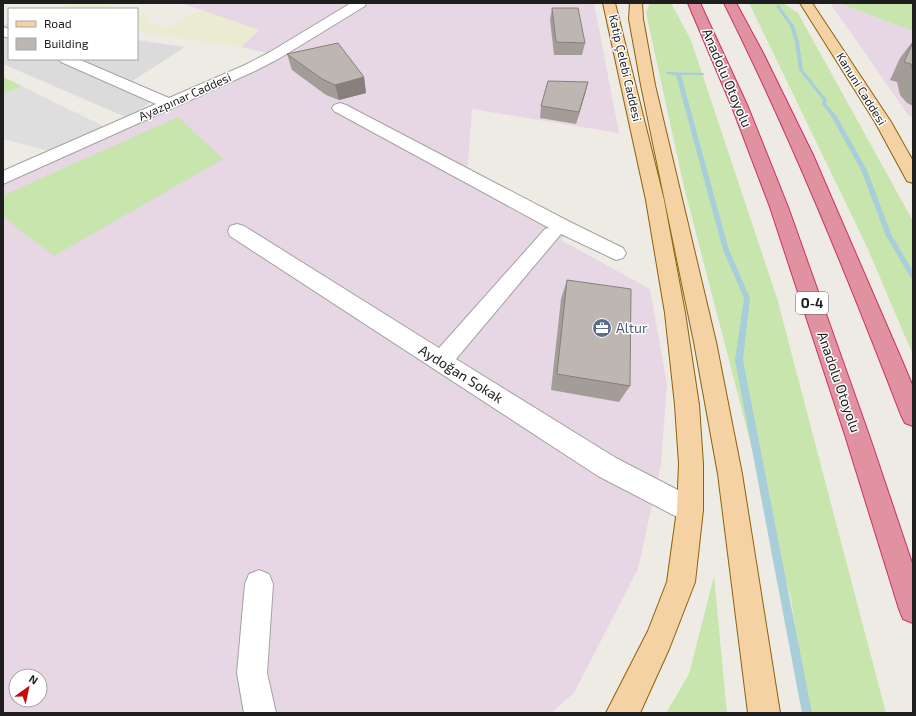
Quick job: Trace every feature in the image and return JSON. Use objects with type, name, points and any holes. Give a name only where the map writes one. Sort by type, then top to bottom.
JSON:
[{"type":"highway","name":"Anadolu Otoyolu","points":[[694,3],[740,107],[779,207],[857,435],[913,609]]},
{"type":"highway","points":[[730,3],[788,119],[835,226],[913,415]]},
{"type":"main road","name":"Katip Çelebi Caddesi","points":[[609,3],[640,132]]},
{"type":"main road","points":[[636,3],[636,19],[648,85],[687,260],[730,474],[764,713]]},
{"type":"main road","points":[[797,3],[815,16]]},
{"type":"main road","name":"Kanuni Caddesi","points":[[806,3],[883,122],[913,177]]},
{"type":"main road","points":[[640,132],[687,260]]},
{"type":"main road","points":[[622,713],[659,639],[681,582],[690,510],[691,464],[687,412],[676,319],[655,200],[640,132]]},
{"type":"street","name":"Ayazpınar Caddesi","points":[[3,178],[170,104],[275,55],[360,3]]},
{"type":"street","points":[[68,60],[170,104]]},
{"type":"street","points":[[340,108],[562,227],[616,253]]},
{"type":"street","name":"Aydoğan Sokak","points":[[237,231],[607,466],[690,510]]},
{"type":"street","points":[[441,361],[552,234]]},
{"type":"street","points":[[259,584],[252,673],[260,713]]},
{"type":"shaded area","points":[[181,3],[594,3],[619,133],[472,109],[467,174],[572,228],[561,240],[650,289],[667,384],[661,464],[638,569],[574,693],[551,713],[3,713],[3,183],[280,56],[241,47],[259,30]]},
{"type":"shaded area","points":[[830,3],[838,3],[913,31],[913,117],[909,116]]},
{"type":"shaded area","points":[[8,24],[8,60],[138,60],[138,40],[185,47],[120,89],[152,101],[128,118],[3,64],[3,26]]},
{"type":"shaded area","points":[[22,86],[105,127],[50,151],[3,139],[3,94]]},
{"type":"green space","points":[[59,3],[100,3],[119,8],[73,8]]},
{"type":"green space","points":[[650,3],[671,3],[691,40],[777,298],[886,713],[808,713],[791,599],[684,187],[646,13]]},
{"type":"green space","points":[[749,3],[783,3],[798,13],[913,221],[913,355],[867,247]]},
{"type":"green space","points":[[838,3],[913,3],[913,31]]},
{"type":"green space","points":[[200,10],[259,30],[241,47],[149,34],[138,30],[138,13],[147,15],[147,21],[166,29]]},
{"type":"green space","points":[[3,77],[22,86],[3,94]]},
{"type":"green space","points":[[178,117],[223,159],[54,256],[3,217],[3,199],[6,194]]},
{"type":"green space","points":[[714,576],[727,713],[666,713],[689,674]]},
{"type":"building","points":[[552,8],[578,8],[585,43],[556,42]]},
{"type":"building","points":[[913,42],[913,72],[911,64],[904,62]]},
{"type":"building","points":[[338,43],[364,77],[335,85],[322,79],[287,54]]},
{"type":"building","points":[[548,81],[588,82],[579,112],[541,106]]},
{"type":"building","points":[[567,280],[631,289],[630,386],[557,374]]},
{"type":"waterway","points":[[778,6],[792,26],[797,42],[801,70],[825,100],[824,104],[833,115],[864,170],[889,236],[913,276]]},
{"type":"waterway","points":[[668,73],[678,73]]},
{"type":"waterway","points":[[678,73],[703,74]]},
{"type":"waterway","points":[[678,73],[726,250],[747,298],[739,360],[807,713]]},
{"type":"place","name":"Altur","points":[[602,328]]}]
